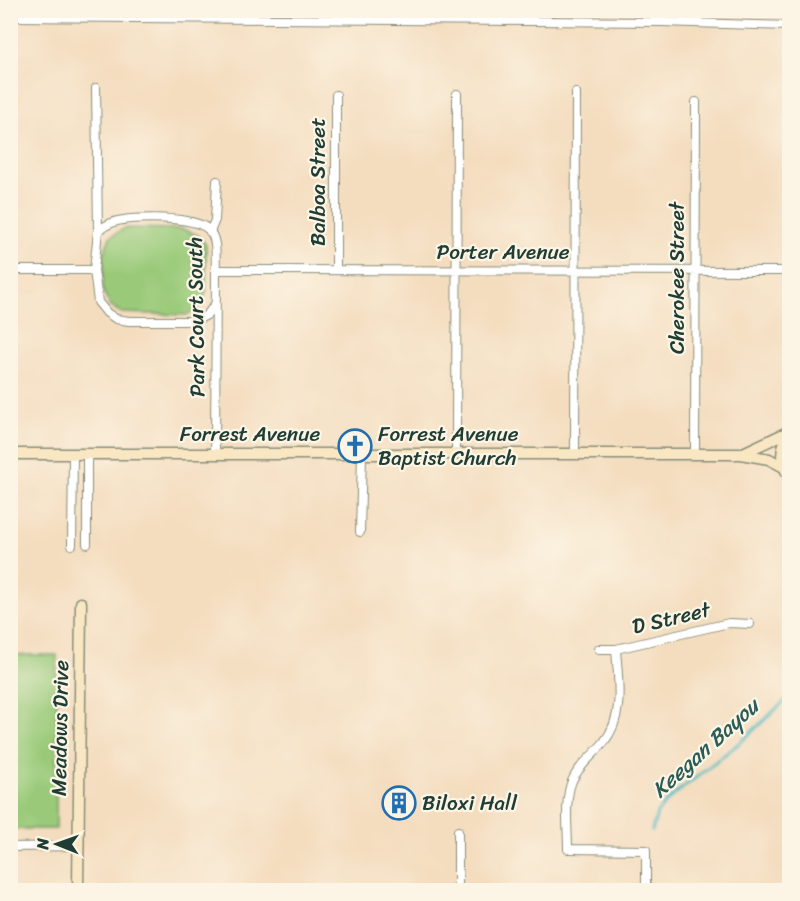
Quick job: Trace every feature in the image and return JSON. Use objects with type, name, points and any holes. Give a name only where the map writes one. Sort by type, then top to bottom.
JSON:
[{"type":"street","points":[[660,10],[662,22]]},
{"type":"street","points":[[10,17],[367,15],[789,26]]},
{"type":"street","points":[[96,88],[98,231],[94,270],[98,302],[106,313],[116,319],[195,321],[207,315],[215,304]]},
{"type":"street","points":[[575,454],[576,93]]},
{"type":"street","points":[[456,454],[457,94]]},
{"type":"street","name":"Balboa Street","points":[[336,95],[336,270]]},
{"type":"street","name":"Cherokee Street","points":[[695,454],[696,102]]},
{"type":"street","name":"Park Court South","points":[[215,454],[216,270],[215,244],[210,232],[215,220],[217,181]]},
{"type":"street","points":[[98,231],[116,221],[164,219],[195,221],[204,225],[210,232]]},
{"type":"street","points":[[10,270],[94,270]]},
{"type":"street","name":"Porter Avenue","points":[[216,270],[789,271]]},
{"type":"street","points":[[787,474],[782,447],[789,432]]},
{"type":"street","name":"Forrest Avenue","points":[[741,454],[789,432]]},
{"type":"street","points":[[72,545],[73,453]]},
{"type":"street","points":[[360,532],[362,453]]},
{"type":"street","name":"Forrest Avenue","points":[[10,454],[741,454],[769,459],[787,474]]},
{"type":"street","points":[[87,454],[87,544]]},
{"type":"street","name":"Meadows Drive","points":[[78,891],[81,603]]},
{"type":"street","name":"D Street","points":[[599,649],[615,649],[729,623],[750,624]]},
{"type":"street","points":[[615,649],[618,706],[615,725],[604,742],[573,778],[568,800],[568,849],[646,850],[646,891]]},
{"type":"street","points":[[458,831],[458,891]]},
{"type":"street","points":[[10,847],[78,846]]},
{"type":"green space","points":[[125,228],[182,229],[198,235],[206,245],[206,291],[202,304],[187,315],[122,313],[110,306],[103,291],[104,253],[110,237]]},
{"type":"green space","points":[[11,655],[57,655],[56,829],[11,829]]},
{"type":"waterway","name":"Keegan Bayou","points":[[652,831],[657,813],[670,798],[743,740],[790,696]]},
{"type":"place","name":"Forrest Avenue Baptist Church","points":[[355,446]]},
{"type":"place","name":"Biloxi Hall","points":[[399,803]]}]
